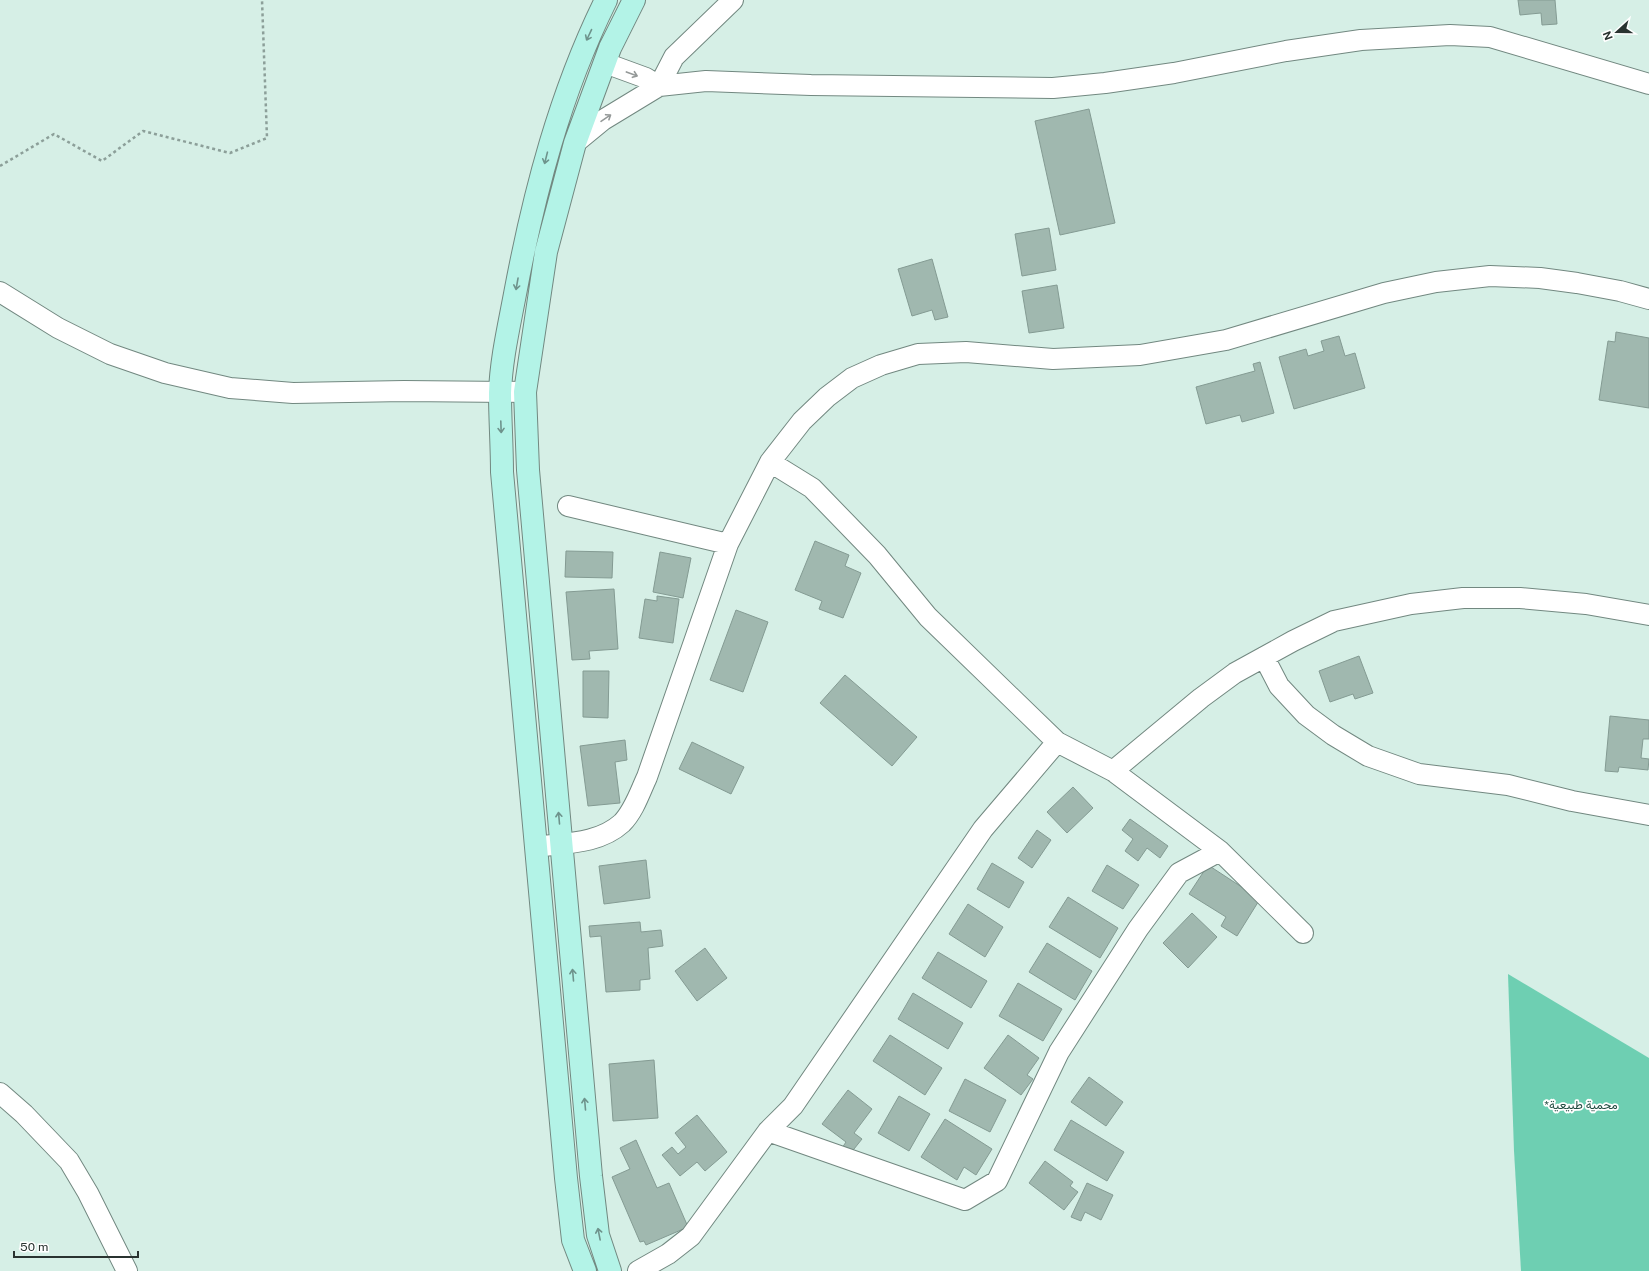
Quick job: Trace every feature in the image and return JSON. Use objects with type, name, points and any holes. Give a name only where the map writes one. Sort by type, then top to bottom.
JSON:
[{"type":"main road","points":[[585,1271],[574,1240],[570,1209],[502,472],[500,392],[506,340],[523,249],[552,133],[587,38],[606,0]]},
{"type":"main road","points":[[610,1271],[598,1235],[592,1183],[528,470],[526,392],[546,252],[575,143],[604,63],[634,0]]},
{"type":"street","points":[[659,86],[674,57],[733,0]]},
{"type":"street","points":[[575,143],[603,120],[659,86],[706,81],[834,85],[1053,88],[1105,83],[1158,75],[1286,51],[1354,41],[1450,35],[1490,37],[1649,84]]},
{"type":"street","points":[[604,63],[646,78],[659,86]]},
{"type":"street","points":[[536,847],[583,842],[604,835],[622,823],[632,809],[647,777],[728,544],[770,462],[802,421],[827,397],[845,383],[881,365],[918,354],[966,352],[1053,359],[1140,354],[1226,340],[1384,293],[1436,282],[1490,276],[1540,278],[1577,283],[1620,291],[1649,299]]},
{"type":"street","points":[[0,292],[7,298],[58,328],[110,354],[166,373],[230,388],[293,393],[404,391],[526,392]]},
{"type":"street","points":[[770,462],[812,488],[878,555],[928,617],[1057,742],[1113,771],[1220,851],[1303,933]]},
{"type":"street","points":[[568,506],[728,544]]},
{"type":"street","points":[[1113,771],[1200,698],[1235,673],[1334,621],[1411,604],[1463,598],[1520,598],[1586,604],[1649,615]]},
{"type":"street","points":[[1264,657],[1279,686],[1306,715],[1333,735],[1368,756],[1419,774],[1508,785],[1572,801],[1649,814]]},
{"type":"street","points":[[638,1271],[668,1254],[691,1236],[768,1132],[793,1106],[983,829],[1057,742]]},
{"type":"street","points":[[768,1132],[965,1200],[997,1181],[1060,1052],[1138,929],[1179,873],[1220,851]]},
{"type":"street","points":[[0,1092],[69,1160],[88,1193],[127,1271]]},
{"type":"path","points":[[0,166],[54,134],[102,161],[143,131],[230,153],[267,138],[262,0]]},
{"type":"green space","name":"*محمية طبيعية","points":[[1508,974],[1649,1058],[1649,1271],[1521,1271],[1514,1151]]},
{"type":"building","points":[[1518,0],[1555,0],[1557,24],[1542,25],[1541,13],[1520,15]]},
{"type":"building","points":[[1089,109],[1115,223],[1060,235],[1035,121]]},
{"type":"building","points":[[1049,228],[1056,270],[1022,276],[1015,234]]},
{"type":"building","points":[[932,259],[948,317],[935,320],[932,310],[912,316],[898,269]]},
{"type":"building","points":[[1057,285],[1064,328],[1029,333],[1022,291]]},
{"type":"building","points":[[1616,332],[1649,338],[1649,408],[1599,400],[1608,341],[1615,342]]},
{"type":"building","points":[[1339,336],[1345,356],[1355,353],[1365,388],[1294,409],[1279,357],[1306,349],[1308,356],[1324,351],[1321,341]]},
{"type":"building","points":[[1260,362],[1274,413],[1242,422],[1240,415],[1206,424],[1196,387],[1255,371],[1253,364]]},
{"type":"building","points":[[815,541],[849,555],[845,566],[861,573],[843,618],[819,609],[822,601],[795,590]]},
{"type":"building","points":[[566,551],[613,552],[612,578],[565,577]]},
{"type":"building","points":[[660,552],[691,558],[683,598],[653,592]]},
{"type":"building","points":[[614,589],[618,649],[589,651],[590,659],[572,660],[566,592]]},
{"type":"building","points":[[657,596],[679,599],[673,643],[639,638],[645,599],[657,601]]},
{"type":"building","points":[[736,610],[768,622],[743,692],[710,680]]},
{"type":"building","points":[[1359,656],[1373,693],[1355,699],[1353,694],[1330,702],[1319,671]]},
{"type":"building","points":[[583,671],[609,671],[608,718],[583,717]]},
{"type":"building","points":[[845,675],[917,737],[892,766],[820,703]]},
{"type":"building","points":[[1610,716],[1649,720],[1649,739],[1643,739],[1641,758],[1649,759],[1648,770],[1619,767],[1618,772],[1605,771]]},
{"type":"building","points":[[625,740],[627,760],[615,762],[620,803],[588,806],[580,746]]},
{"type":"building","points":[[692,742],[744,767],[731,794],[679,769]]},
{"type":"building","points":[[1073,787],[1093,808],[1067,833],[1047,812]]},
{"type":"building","points":[[1130,819],[1168,846],[1160,858],[1147,848],[1138,861],[1125,851],[1133,839],[1122,830]]},
{"type":"building","points":[[1037,830],[1051,840],[1032,868],[1018,858]]},
{"type":"building","points":[[646,860],[650,898],[604,904],[599,866]]},
{"type":"building","points":[[992,863],[1024,882],[1009,908],[977,889]]},
{"type":"building","points":[[1107,865],[1139,885],[1123,909],[1092,891]]},
{"type":"building","points":[[1208,865],[1260,899],[1237,936],[1221,926],[1226,917],[1189,894]]},
{"type":"building","points":[[1068,897],[1118,928],[1100,958],[1049,927]]},
{"type":"building","points":[[968,904],[1003,927],[985,957],[949,934]]},
{"type":"building","points":[[1192,913],[1217,937],[1188,968],[1163,943]]},
{"type":"building","points":[[640,922],[641,932],[661,930],[663,946],[648,948],[650,979],[640,980],[640,990],[606,992],[601,936],[590,937],[589,926]]},
{"type":"building","points":[[1047,943],[1092,971],[1075,1000],[1029,972]]},
{"type":"building","points":[[705,948],[727,978],[697,1001],[675,971]]},
{"type":"building","points":[[938,952],[987,981],[971,1008],[922,978]]},
{"type":"building","points":[[1018,983],[1062,1009],[1043,1041],[999,1016]]},
{"type":"building","points":[[913,993],[963,1023],[948,1049],[898,1019]]},
{"type":"building","points":[[890,1035],[942,1068],[925,1095],[873,1061]]},
{"type":"building","points":[[1008,1035],[1039,1058],[1027,1075],[1033,1079],[1021,1095],[984,1068]]},
{"type":"building","points":[[654,1060],[658,1118],[613,1121],[609,1064]]},
{"type":"building","points":[[1089,1077],[1123,1102],[1106,1126],[1071,1102]]},
{"type":"building","points":[[965,1079],[1006,1100],[990,1132],[949,1111]]},
{"type":"building","points":[[848,1090],[872,1109],[854,1133],[862,1139],[850,1154],[842,1148],[846,1142],[822,1124]]},
{"type":"building","points":[[899,1096],[930,1114],[909,1151],[878,1133]]},
{"type":"building","points":[[697,1115],[727,1152],[705,1171],[697,1162],[680,1176],[662,1155],[672,1147],[678,1154],[686,1147],[675,1133]]},
{"type":"building","points":[[945,1119],[992,1149],[976,1175],[964,1167],[957,1180],[921,1157]]},
{"type":"building","points":[[1071,1120],[1124,1152],[1107,1181],[1054,1150]]},
{"type":"building","points":[[636,1140],[657,1188],[669,1183],[688,1227],[646,1245],[644,1241],[640,1242],[612,1177],[630,1169],[620,1148]]},
{"type":"building","points":[[1045,1161],[1073,1182],[1070,1186],[1078,1192],[1064,1210],[1029,1183]]},
{"type":"building","points":[[1087,1183],[1113,1195],[1101,1220],[1085,1212],[1081,1221],[1071,1217]]}]
